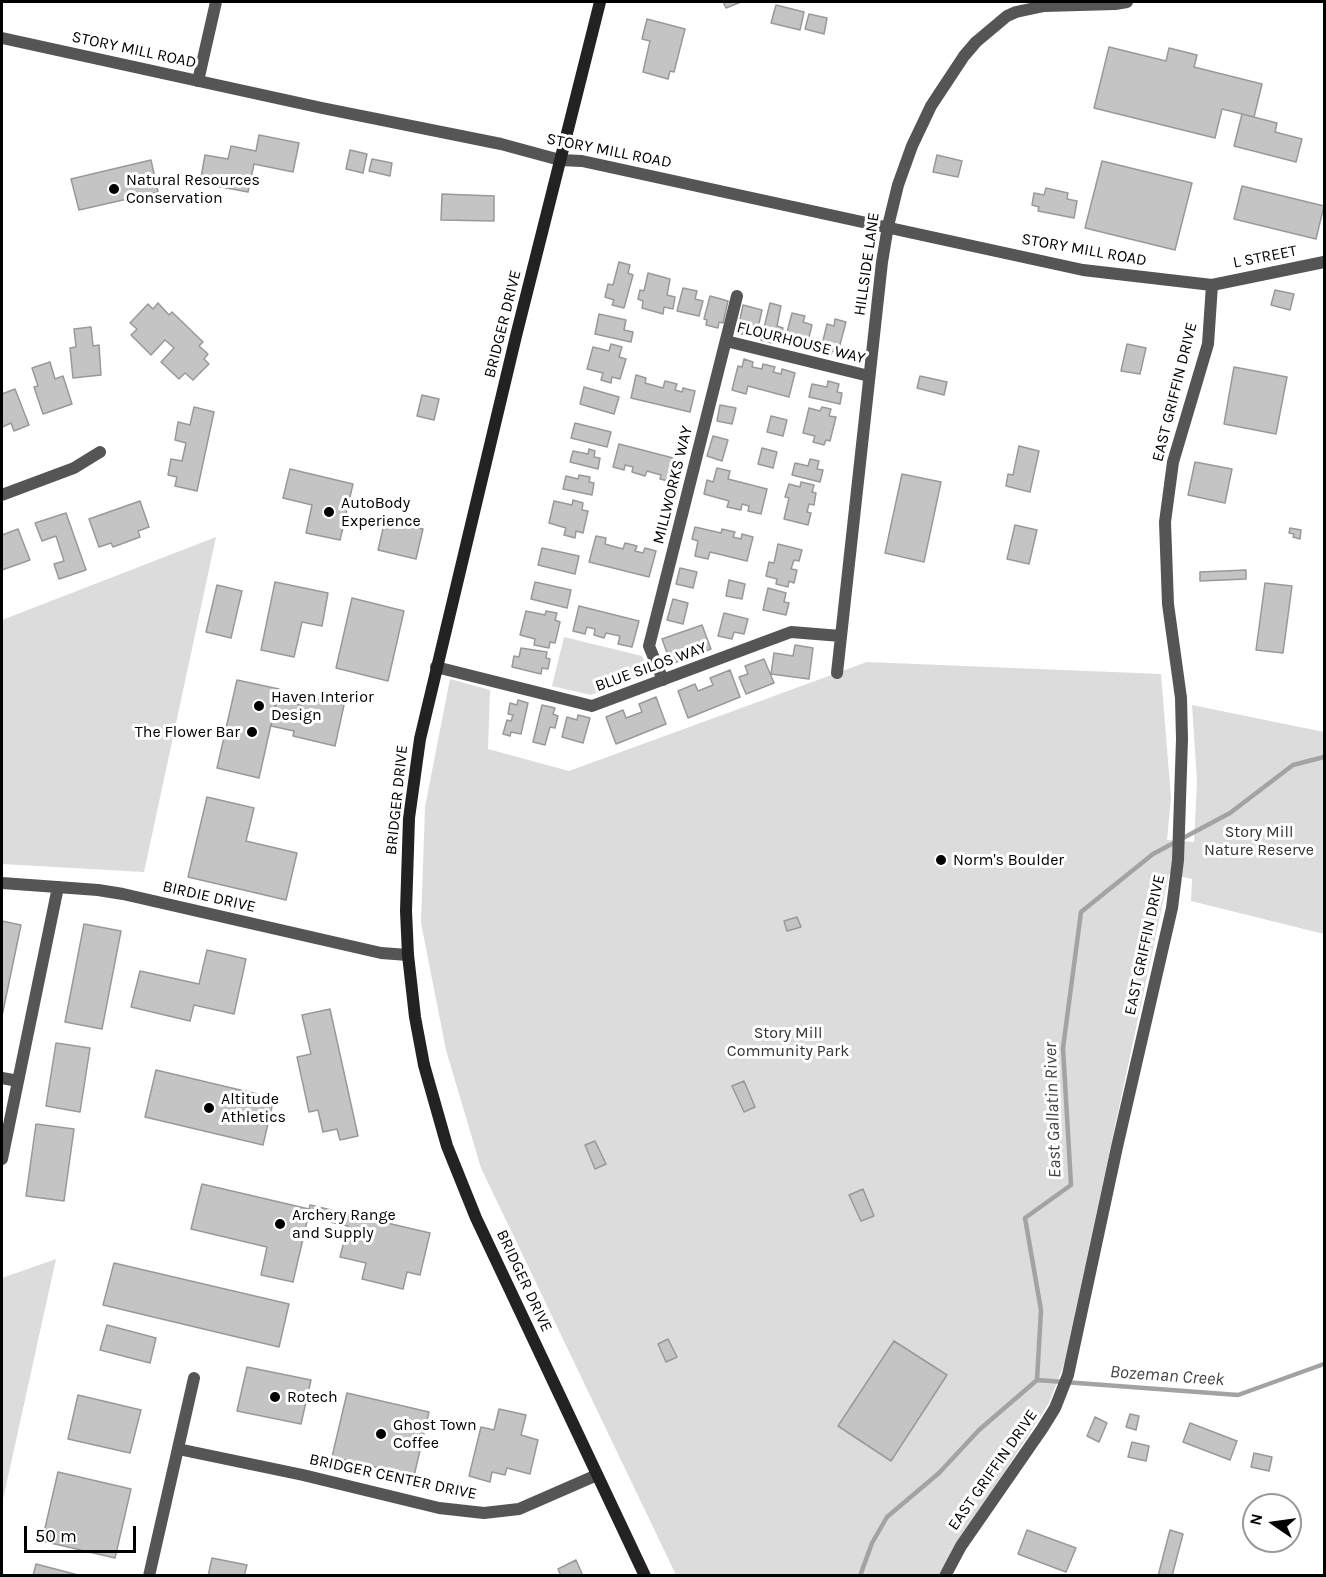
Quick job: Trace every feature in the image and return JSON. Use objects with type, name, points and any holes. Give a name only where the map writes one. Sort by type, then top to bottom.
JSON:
[{"type":"main road","name":"BRIDGER DRIVE","points":[[600,2],[420,738],[409,818],[406,872],[408,955],[415,1017],[424,1065],[447,1146],[476,1218],[645,1575]]},
{"type":"street","points":[[198,81],[216,2]]},
{"type":"street","name":"HILLSIDE LANE","points":[[837,673],[882,262],[898,185],[917,136],[931,106],[976,42],[1007,16],[1044,6],[1127,2]]},
{"type":"street","name":"STORY MILL ROAD","points":[[2,38],[501,144],[560,160],[582,161],[1083,270],[1212,285]]},
{"type":"street","name":"L STREET","points":[[1212,285],[1324,262]]},
{"type":"street","name":"EAST GRIFFIN DRIVE","points":[[945,1575],[961,1546],[1055,1408],[1068,1375],[1172,908],[1180,824],[1181,698],[1168,604],[1165,522],[1173,462],[1208,344],[1212,285]]},
{"type":"street","name":"MILLWORKS WAY","points":[[663,680],[649,646],[737,296]]},
{"type":"street","name":"FLOURHOUSE WAY","points":[[726,341],[869,376]]},
{"type":"street","points":[[2,495],[74,468],[100,452]]},
{"type":"street","name":"BLUE SILOS WAY","points":[[436,667],[592,706],[791,632],[841,636]]},
{"type":"street","name":"BIRDIE DRIVE","points":[[2,883],[123,894],[381,953],[408,955]]},
{"type":"street","points":[[2,1159],[58,887]]},
{"type":"street","points":[[2,1078],[18,1081]]},
{"type":"street","points":[[149,1575],[194,1378]]},
{"type":"street","name":"BRIDGER CENTER DRIVE","points":[[178,1449],[303,1475],[440,1508],[484,1513],[519,1509],[597,1475]]},
{"type":"green space","points":[[216,537],[144,872],[2,864],[2,620]]},
{"type":"green space","points":[[564,637],[642,656],[650,673],[591,695],[552,686]]},
{"type":"green space","name":"Story Mill Community Park","points":[[867,662],[1161,674],[1171,798],[1167,840],[1194,842],[1197,781],[1192,705],[1324,732],[1324,934],[1191,901],[1192,879],[1169,874],[1064,1364],[1049,1403],[938,1575],[676,1575],[481,1168],[446,1050],[421,923],[425,807],[450,679],[490,690],[488,749],[569,771]]},
{"type":"green space","points":[[56,1259],[2,1504],[2,1278]]},
{"type":"building","points":[[723,2],[741,2],[726,8]]},
{"type":"building","points":[[776,5],[804,12],[800,30],[771,23]]},
{"type":"building","points":[[809,14],[827,18],[824,34],[805,29]]},
{"type":"building","points":[[647,19],[685,29],[674,72],[670,71],[668,79],[643,72],[650,41],[642,39]]},
{"type":"building","points":[[1109,47],[1166,61],[1169,48],[1197,55],[1194,67],[1262,84],[1254,117],[1222,109],[1215,138],[1094,108]]},
{"type":"building","points":[[1242,114],[1277,123],[1275,132],[1302,139],[1296,162],[1234,146]]},
{"type":"building","points":[[259,135],[299,143],[293,172],[254,164],[248,192],[200,183],[205,155],[228,159],[231,146],[256,151]]},
{"type":"building","points":[[350,150],[367,154],[363,173],[346,169]]},
{"type":"building","points":[[937,155],[962,161],[958,177],[933,172]]},
{"type":"building","points":[[372,159],[392,163],[390,176],[369,171]]},
{"type":"building","points":[[151,160],[158,192],[79,210],[71,179]]},
{"type":"building","points":[[1102,161],[1192,183],[1175,250],[1085,228]]},
{"type":"building","points":[[1242,186],[1324,206],[1316,239],[1234,219]]},
{"type":"building","points":[[1046,188],[1068,193],[1067,199],[1077,201],[1074,218],[1038,211],[1039,207],[1032,205],[1034,193],[1044,195]]},
{"type":"building","points":[[442,194],[494,196],[494,221],[441,220]]},
{"type":"building","points":[[619,262],[630,265],[628,273],[633,275],[624,308],[612,305],[614,300],[605,297],[608,284],[613,285]]},
{"type":"building","points":[[648,273],[670,279],[667,295],[675,297],[673,309],[664,307],[663,314],[642,308],[643,301],[638,299],[640,290],[644,291]]},
{"type":"building","points":[[683,288],[697,291],[695,299],[703,301],[699,316],[677,311]]},
{"type":"building","points":[[1275,290],[1294,294],[1290,310],[1271,305]]},
{"type":"building","points":[[710,296],[728,301],[723,323],[719,322],[718,328],[706,325],[707,320],[704,319]]},
{"type":"building","points":[[158,303],[169,315],[172,312],[203,342],[199,346],[208,354],[204,359],[209,364],[193,380],[185,373],[179,379],[161,362],[174,348],[165,340],[151,355],[131,335],[137,329],[130,323],[148,304],[153,309]]},
{"type":"building","points":[[770,303],[781,306],[777,326],[783,328],[781,336],[774,335],[772,343],[761,340]]},
{"type":"building","points":[[743,305],[762,310],[757,332],[754,332],[753,336],[741,334],[743,325],[739,324]]},
{"type":"building","points":[[792,313],[805,316],[803,322],[812,325],[806,349],[794,346],[795,342],[785,340]]},
{"type":"building","points":[[599,314],[626,320],[624,330],[633,332],[631,342],[595,334]]},
{"type":"building","points":[[835,319],[846,322],[838,352],[832,351],[831,355],[820,353],[827,324],[834,326]]},
{"type":"building","points":[[91,327],[93,346],[99,345],[101,375],[73,378],[70,348],[76,347],[74,329]]},
{"type":"building","points":[[611,344],[622,347],[619,357],[626,359],[620,379],[612,377],[611,383],[601,380],[603,373],[587,369],[593,347],[609,351]]},
{"type":"building","points":[[1127,344],[1146,348],[1140,374],[1121,371]]},
{"type":"building","points":[[744,359],[753,362],[752,367],[762,369],[763,364],[775,367],[773,372],[781,374],[782,369],[795,373],[789,397],[748,386],[746,394],[732,390],[738,366],[742,367]]},
{"type":"building","points":[[50,362],[55,379],[63,376],[72,404],[43,414],[34,387],[38,386],[32,368]]},
{"type":"building","points":[[1234,367],[1287,377],[1276,434],[1224,424]]},
{"type":"building","points":[[636,375],[646,378],[645,383],[663,388],[665,381],[677,384],[675,390],[682,392],[683,388],[695,391],[690,412],[631,398]]},
{"type":"building","points":[[920,376],[947,382],[944,395],[917,388]]},
{"type":"building","points":[[828,381],[839,384],[837,392],[842,393],[840,404],[809,397],[812,384],[827,387]]},
{"type":"building","points":[[584,387],[619,397],[614,414],[580,404]]},
{"type":"building","points":[[15,389],[29,425],[14,431],[11,423],[2,427],[2,394]]},
{"type":"building","points":[[422,395],[439,399],[434,420],[417,416]]},
{"type":"building","points":[[720,405],[736,408],[732,424],[717,421]]},
{"type":"building","points":[[194,407],[214,412],[197,491],[175,486],[177,477],[168,475],[171,459],[182,461],[186,443],[175,440],[178,422],[190,425]]},
{"type":"building","points":[[822,407],[831,409],[829,416],[836,417],[830,441],[826,440],[824,445],[813,442],[815,436],[803,433],[809,408],[820,411]]},
{"type":"building","points":[[771,416],[787,420],[783,436],[767,432]]},
{"type":"building","points":[[575,423],[611,432],[607,447],[571,438]]},
{"type":"building","points":[[713,436],[728,440],[722,461],[707,456]]},
{"type":"building","points":[[619,444],[677,459],[672,482],[660,479],[661,475],[647,471],[645,476],[632,472],[633,467],[625,465],[624,470],[613,467]]},
{"type":"building","points":[[1019,446],[1039,451],[1030,492],[1006,486],[1008,474],[1013,475]]},
{"type":"building","points":[[762,448],[777,452],[773,468],[758,464]]},
{"type":"building","points":[[589,449],[595,451],[594,457],[600,458],[598,469],[570,462],[573,451],[588,454]]},
{"type":"building","points":[[810,459],[819,461],[817,469],[823,470],[820,482],[792,475],[795,463],[808,466]]},
{"type":"building","points":[[1195,462],[1232,469],[1225,503],[1188,495]]},
{"type":"building","points":[[717,468],[730,471],[728,479],[767,489],[761,514],[748,511],[749,506],[742,504],[741,510],[727,507],[729,501],[704,494],[707,480],[713,482]]},
{"type":"building","points":[[290,469],[353,484],[340,540],[306,533],[312,505],[283,498]]},
{"type":"building","points":[[902,474],[941,482],[924,562],[885,553]]},
{"type":"building","points":[[579,475],[590,477],[589,482],[594,483],[592,495],[563,489],[566,476],[578,479]]},
{"type":"building","points":[[801,482],[814,485],[812,492],[816,493],[814,505],[809,504],[807,512],[811,513],[808,525],[784,519],[789,498],[785,497],[789,484],[800,487]]},
{"type":"building","points":[[573,500],[583,503],[582,510],[588,511],[583,533],[576,531],[575,538],[564,535],[566,528],[549,523],[554,501],[572,505]]},
{"type":"building","points":[[140,501],[149,527],[138,531],[140,537],[113,547],[111,543],[99,547],[89,519]]},
{"type":"building","points":[[66,513],[86,570],[59,579],[54,564],[64,561],[56,536],[42,541],[35,523]]},
{"type":"building","points":[[385,520],[423,529],[416,559],[378,550]]},
{"type":"building","points":[[1015,525],[1037,530],[1029,564],[1007,559]]},
{"type":"building","points":[[695,527],[721,533],[722,529],[735,532],[733,537],[741,539],[742,534],[753,537],[747,561],[710,552],[708,559],[695,556],[698,541],[692,539]]},
{"type":"building","points":[[1290,528],[1301,530],[1300,539],[1289,533]]},
{"type":"building","points":[[18,529],[30,560],[2,570],[2,535]]},
{"type":"building","points":[[596,536],[606,538],[605,544],[623,549],[625,543],[637,546],[635,551],[643,553],[645,548],[656,551],[649,577],[589,562]]},
{"type":"building","points":[[778,544],[802,550],[799,561],[794,560],[791,569],[797,570],[794,583],[789,581],[788,587],[776,584],[777,579],[766,576],[769,562],[774,563]]},
{"type":"building","points":[[542,548],[579,556],[575,574],[538,565]]},
{"type":"building","points":[[680,568],[697,572],[693,588],[676,584]]},
{"type":"building","points":[[1246,570],[1246,579],[1200,581],[1200,572]]},
{"type":"building","points":[[729,580],[745,584],[742,599],[726,596]]},
{"type":"building","points":[[275,582],[328,593],[322,626],[302,622],[294,657],[261,650]]},
{"type":"building","points":[[535,582],[571,590],[567,608],[531,599]]},
{"type":"building","points":[[1265,583],[1292,586],[1283,653],[1256,650]]},
{"type":"building","points":[[217,585],[242,591],[231,638],[206,632]]},
{"type":"building","points":[[768,588],[786,593],[784,602],[789,603],[786,615],[763,610]]},
{"type":"building","points":[[352,598],[404,611],[388,681],[336,668]]},
{"type":"building","points":[[673,599],[688,603],[683,624],[667,620]]},
{"type":"building","points":[[579,606],[639,621],[632,647],[618,644],[620,636],[606,633],[604,638],[594,635],[595,629],[587,627],[585,634],[573,631]]},
{"type":"building","points":[[526,611],[545,615],[546,611],[557,613],[555,620],[560,622],[555,643],[550,642],[549,648],[534,645],[535,639],[520,635]]},
{"type":"building","points":[[724,613],[748,619],[744,634],[734,632],[732,639],[718,636]]},
{"type":"building","points":[[702,625],[711,649],[701,653],[699,647],[683,653],[685,659],[671,664],[662,639]]},
{"type":"building","points":[[795,645],[813,648],[809,679],[771,674],[774,653],[793,656]]},
{"type":"building","points":[[521,648],[547,652],[546,658],[550,659],[548,669],[542,668],[541,674],[512,667],[514,656],[519,657]]},
{"type":"building","points":[[764,659],[774,683],[746,694],[739,677],[748,674],[745,666]]},
{"type":"building","points":[[730,670],[740,697],[688,718],[678,691],[695,684],[698,691],[713,685],[710,678]]},
{"type":"building","points":[[237,680],[279,689],[259,778],[217,768]]},
{"type":"building","points":[[304,696],[344,705],[335,746],[293,736],[294,731],[271,726],[277,700],[302,705]]},
{"type":"building","points":[[656,697],[666,724],[616,744],[606,717],[623,710],[626,718],[642,712],[639,704]]},
{"type":"building","points":[[518,700],[528,703],[521,734],[511,732],[510,736],[503,734],[507,720],[511,721],[513,715],[508,714],[510,703],[517,705]]},
{"type":"building","points":[[542,705],[555,708],[553,714],[558,716],[555,728],[550,727],[545,745],[533,742]]},
{"type":"building","points":[[578,715],[590,718],[583,743],[562,737],[567,717],[577,720]]},
{"type":"building","points":[[207,797],[254,808],[246,841],[297,853],[286,900],[188,877]]},
{"type":"building","points":[[797,917],[801,927],[787,931],[784,921]]},
{"type":"building","points":[[2,921],[21,925],[2,1016]]},
{"type":"building","points":[[84,924],[121,931],[102,1029],[65,1022]]},
{"type":"building","points":[[207,950],[246,959],[234,1014],[194,1005],[190,1021],[131,1007],[140,971],[199,984]]},
{"type":"building","points":[[330,1009],[358,1136],[340,1140],[337,1129],[323,1132],[318,1110],[309,1112],[297,1057],[311,1054],[302,1015]]},
{"type":"building","points":[[56,1043],[90,1048],[80,1112],[46,1106]]},
{"type":"building","points":[[156,1070],[274,1098],[263,1145],[145,1117]]},
{"type":"building","points":[[744,1081],[755,1107],[744,1112],[732,1086]]},
{"type":"building","points":[[36,1124],[74,1129],[64,1201],[26,1196]]},
{"type":"building","points":[[595,1141],[606,1164],[595,1169],[585,1145]]},
{"type":"building","points":[[202,1184],[309,1209],[310,1205],[430,1233],[420,1275],[407,1272],[403,1289],[362,1279],[366,1263],[340,1257],[348,1226],[308,1217],[293,1282],[261,1275],[267,1247],[191,1229]]},
{"type":"building","points":[[863,1189],[874,1216],[861,1221],[849,1195]]},
{"type":"building","points":[[114,1263],[289,1304],[279,1347],[103,1305]]},
{"type":"building","points":[[107,1325],[156,1338],[150,1363],[100,1350]]},
{"type":"building","points":[[668,1339],[677,1357],[666,1362],[658,1344]]},
{"type":"building","points":[[894,1341],[947,1375],[891,1461],[838,1426]]},
{"type":"building","points":[[247,1367],[311,1380],[301,1424],[237,1411]]},
{"type":"building","points":[[347,1393],[429,1412],[414,1476],[332,1457]]},
{"type":"building","points":[[78,1395],[141,1410],[130,1453],[68,1439]]},
{"type":"building","points":[[499,1409],[526,1415],[521,1435],[538,1440],[530,1474],[507,1468],[505,1475],[492,1472],[490,1482],[469,1476],[481,1427],[494,1430]]},
{"type":"building","points":[[1130,1414],[1139,1416],[1136,1430],[1126,1427]]},
{"type":"building","points":[[1095,1417],[1107,1423],[1099,1442],[1087,1436]]},
{"type":"building","points":[[1190,1423],[1237,1441],[1230,1460],[1183,1442]]},
{"type":"building","points":[[1132,1442],[1149,1446],[1146,1461],[1128,1457]]},
{"type":"building","points":[[1254,1453],[1272,1457],[1269,1471],[1251,1467]]},
{"type":"building","points":[[58,1472],[131,1489],[115,1558],[42,1541]]},
{"type":"building","points":[[1027,1530],[1076,1548],[1066,1572],[1018,1554]]},
{"type":"building","points":[[1170,1530],[1183,1534],[1172,1576],[1158,1576]]},
{"type":"building","points":[[212,1558],[247,1565],[244,1576],[208,1576]]},
{"type":"building","points":[[576,1560],[583,1576],[561,1576],[558,1569]]},
{"type":"building","points":[[36,1564],[82,1576],[33,1576]]},
{"type":"waterway","name":"East Gallatin River","points":[[860,1576],[872,1543],[887,1517],[939,1473],[979,1430],[1037,1380],[1041,1310],[1025,1218],[1071,1185],[1063,1048],[1081,912],[1153,854],[1230,813],[1293,765],[1324,757]]},
{"type":"waterway","name":"Bozeman Creek","points":[[1037,1380],[1238,1395],[1324,1364]]},
{"type":"place","name":"Natural Resources Conservation","points":[[114,189]]},
{"type":"place","name":"AutoBody Experience","points":[[329,512]]},
{"type":"place","name":"Haven Interior Design","points":[[259,706]]},
{"type":"place","name":"The Flower Bar","points":[[252,732]]},
{"type":"place","name":"Norm's Boulder","points":[[941,860]]},
{"type":"place","name":"Altitude Athletics","points":[[209,1108]]},
{"type":"place","name":"Archery Range and Supply","points":[[280,1224]]},
{"type":"place","name":"Rotech","points":[[275,1397]]},
{"type":"place","name":"Ghost Town Coffee","points":[[381,1434]]},
{"type":"park label","name":"Story Mill Nature Reserve","points":[[1259,841]]}]
